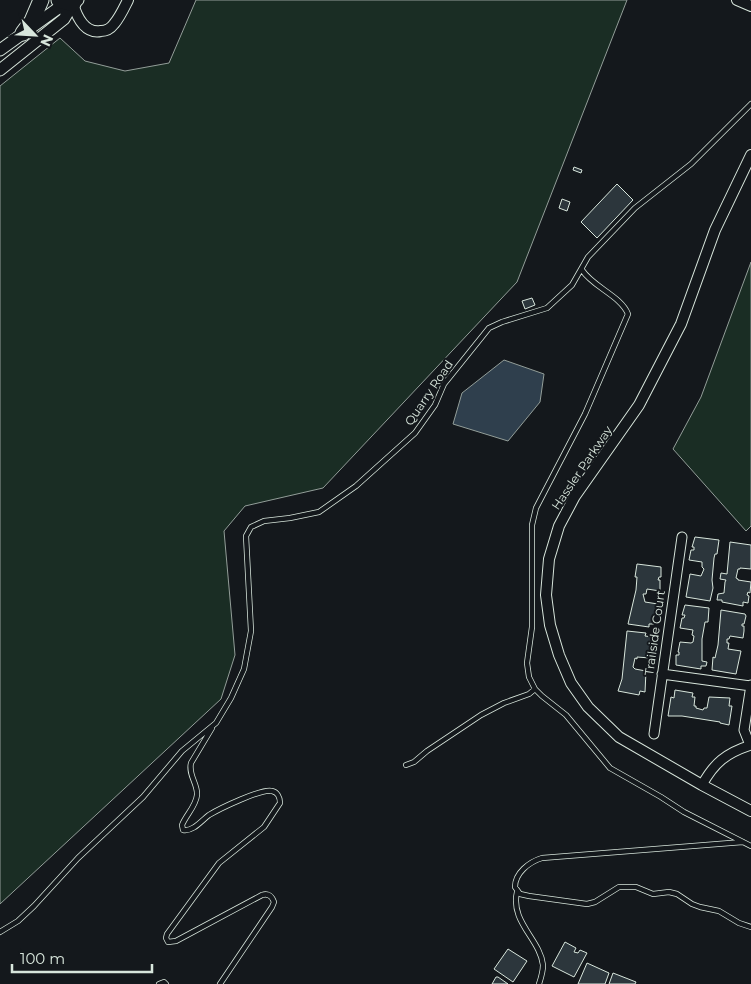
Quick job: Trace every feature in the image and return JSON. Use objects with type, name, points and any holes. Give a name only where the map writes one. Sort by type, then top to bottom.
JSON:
[{"type":"highway","points":[[23,33],[32,20],[41,0]]},
{"type":"main road","points":[[0,50],[70,1]]},
{"type":"main road","points":[[0,70],[64,19],[70,1]]},
{"type":"street","points":[[70,1],[77,17],[88,29],[96,32],[106,31],[113,26],[128,0]]},
{"type":"street","points":[[737,0],[751,6]]},
{"type":"street","name":"Hassler Parkway","points":[[751,155],[715,230],[681,324],[639,405],[576,496],[559,526],[549,559],[546,595],[550,625],[559,655],[571,683],[588,707],[619,737],[751,811]]},
{"type":"street","name":"Trailside Court","points":[[654,734],[682,537]]},
{"type":"street","points":[[662,674],[751,686],[744,730],[750,745],[726,755],[711,769],[702,785]]},
{"type":"lane","name":"Quarry Road","points":[[220,984],[272,907],[274,902],[271,896],[268,894],[262,895],[176,941],[168,942],[166,938],[167,934],[220,863],[264,828],[279,805],[278,795],[272,791],[259,792],[211,814],[190,830],[185,831],[182,828],[196,798],[197,791],[190,768],[194,756],[231,698],[244,669],[251,631],[246,536],[251,527],[264,521],[320,512],[356,486],[416,433],[435,405],[444,384],[489,328],[547,308],[572,285],[588,257],[635,208],[691,164],[751,104]]},
{"type":"lane","points":[[582,270],[587,278],[617,301],[627,310],[628,314],[585,414],[536,508],[532,525],[532,627],[527,663],[529,677],[535,689],[566,715],[610,768],[684,812],[751,846]]},
{"type":"lane","points":[[406,765],[414,762],[427,751],[481,715],[504,702],[530,694],[535,689]]},
{"type":"lane","points":[[0,932],[18,921],[34,906],[78,858],[143,797],[182,751],[216,723]]},
{"type":"lane","points":[[539,984],[542,972],[541,957],[521,920],[516,906],[517,892],[515,881],[529,864],[542,858],[744,842]]},
{"type":"lane","points":[[517,892],[529,896],[588,904],[596,902],[619,887],[636,887],[653,894],[669,892],[677,894],[692,904],[719,910],[739,923],[751,927]]},
{"type":"lane","points":[[159,984],[164,982],[166,984]]},
{"type":"green space","points":[[196,0],[627,0],[517,282],[323,488],[245,506],[224,531],[235,655],[221,699],[0,904],[0,86],[60,38],[85,61],[125,71],[169,63]]},
{"type":"green space","points":[[751,262],[751,526],[746,531],[673,449],[701,397]]},
{"type":"water","points":[[504,360],[544,374],[540,402],[508,441],[453,424],[462,393]]},
{"type":"building","points":[[574,167],[582,170],[581,173],[573,170]]},
{"type":"building","points":[[617,184],[633,200],[597,238],[581,222]]},
{"type":"building","points":[[562,199],[570,202],[567,211],[559,208]]},
{"type":"building","points":[[532,298],[535,305],[525,309],[522,301]]},
{"type":"building","points":[[695,537],[719,540],[717,554],[715,554],[714,558],[713,588],[710,601],[686,597],[690,574],[701,576],[704,569],[702,562],[689,560],[691,550],[694,550],[694,547],[692,547]]},
{"type":"building","points":[[730,542],[751,545],[751,569],[738,569],[736,578],[751,582],[750,593],[748,592],[747,595],[749,596],[748,603],[743,602],[743,606],[717,600],[718,594],[724,593],[726,580],[720,579],[721,573],[727,574]]},
{"type":"building","points":[[637,564],[661,567],[661,577],[658,580],[660,580],[660,591],[647,589],[646,594],[643,594],[645,602],[658,604],[656,614],[654,614],[654,624],[649,624],[649,627],[628,624],[636,590]]},
{"type":"building","points":[[685,605],[709,608],[708,622],[705,622],[702,639],[702,661],[707,662],[706,666],[701,666],[701,669],[676,665],[676,655],[679,655],[680,642],[691,643],[694,636],[692,635],[693,630],[680,628],[682,618],[685,615],[682,615]]},
{"type":"building","points":[[721,610],[745,614],[746,616],[744,624],[742,624],[744,626],[743,638],[730,636],[727,639],[727,643],[729,643],[728,649],[741,651],[736,674],[712,670],[713,657],[715,658],[718,645]]},
{"type":"building","points":[[627,631],[646,633],[645,636],[653,637],[650,647],[652,650],[650,658],[635,658],[633,667],[646,671],[645,692],[640,691],[639,695],[618,691],[622,679]]},
{"type":"building","points":[[675,690],[693,693],[692,697],[695,697],[694,706],[703,710],[707,708],[709,697],[730,698],[729,706],[732,706],[729,725],[682,716],[668,716],[671,697],[674,698]]},
{"type":"building","points":[[565,942],[576,948],[574,952],[578,953],[580,950],[587,953],[574,977],[552,966]]},
{"type":"building","points":[[508,949],[527,961],[513,982],[494,969]]},
{"type":"building","points":[[587,963],[609,973],[605,984],[578,984]]},
{"type":"building","points":[[613,973],[636,982],[635,984],[609,984]]},
{"type":"building","points":[[496,977],[498,977],[508,984],[492,984]]}]
